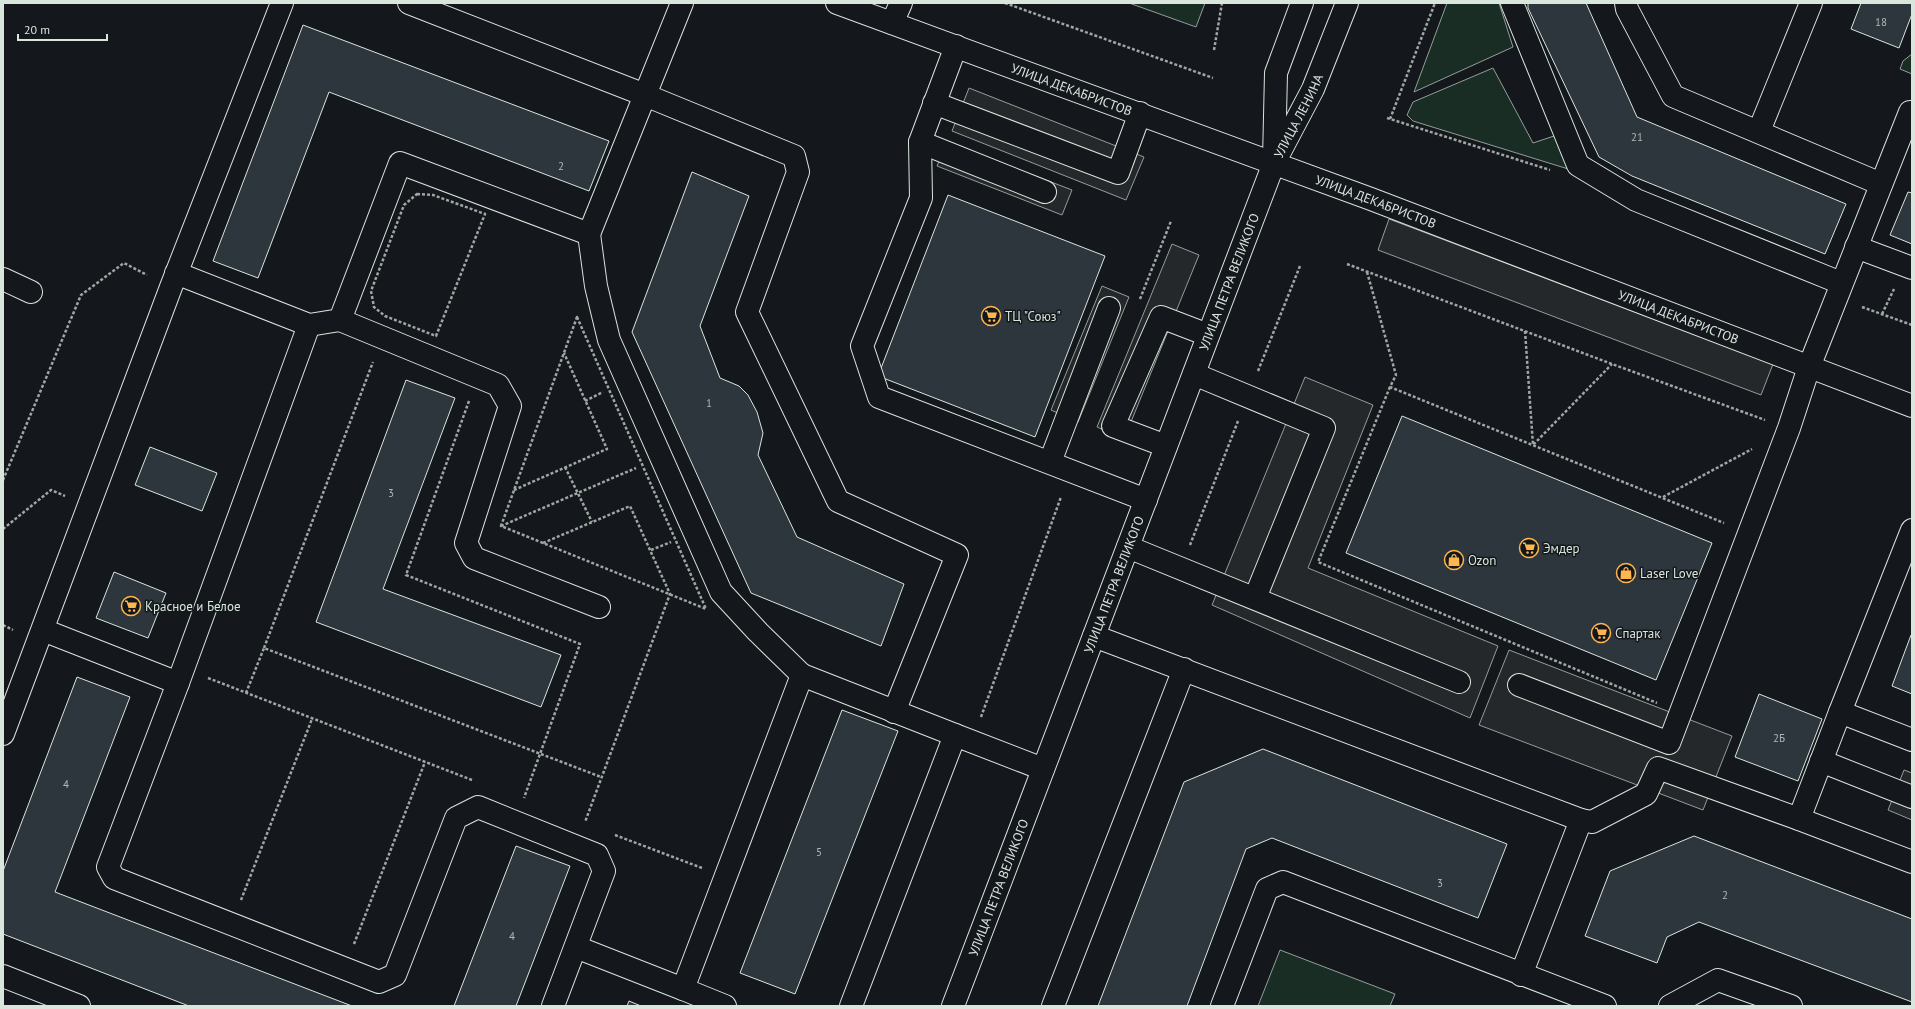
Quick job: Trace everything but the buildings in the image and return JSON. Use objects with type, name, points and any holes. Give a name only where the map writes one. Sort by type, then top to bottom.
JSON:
[{"type":"main road","points":[[3,734],[173,280],[282,3]]},
{"type":"main road","points":[[408,3],[645,95],[794,156],[798,172],[747,312],[838,501],[957,555],[894,712]]},
{"type":"main road","points":[[682,3],[589,234],[596,286],[609,340],[721,592],[758,632],[802,675],[1043,769]]},
{"type":"main road","name":"УЛИЦА ДЕКАБРИСТОВ","points":[[837,3],[1274,163],[1912,406]]},
{"type":"main road","points":[[892,23],[900,3]]},
{"type":"main road","name":"УЛИЦА ЛЕНИНА","points":[[1274,163],[1276,73],[1302,3]]},
{"type":"main road","name":"УЛИЦА ЛЕНИНА","points":[[1274,163],[1313,89],[1347,3]]},
{"type":"main road","points":[[1512,3],[1578,165],[1636,200],[1842,283]]},
{"type":"main road","points":[[1626,3],[1627,10],[1673,96],[1759,131],[1880,184]]},
{"type":"main road","points":[[1759,131],[1811,3]]},
{"type":"main road","points":[[956,46],[920,142],[921,198],[862,346],[879,397],[1146,500]]},
{"type":"main road","points":[[934,102],[1118,173],[1140,113]]},
{"type":"main road","points":[[1519,685],[1669,743],[1789,428],[1809,367],[1880,184],[1910,112],[1912,112]]},
{"type":"main road","points":[[920,142],[1045,192]]},
{"type":"main road","points":[[340,320],[400,163],[589,234]]},
{"type":"main road","name":"УЛИЦА ПЕТРА ВЕЛИКОГО","points":[[953,1006],[1274,163]]},
{"type":"main road","points":[[1856,247],[1912,268]]},
{"type":"main road","points":[[3,279],[31,292]]},
{"type":"main road","points":[[173,280],[309,325],[340,320],[498,385],[510,406],[466,543],[474,558],[598,607]]},
{"type":"main road","points":[[1050,462],[1109,308]]},
{"type":"main road","points":[[1166,446],[1113,426],[1161,317],[1208,335]]},
{"type":"main road","points":[[309,325],[181,676],[108,866],[114,878],[379,982],[395,975],[456,818],[478,807],[597,854],[604,871],[553,1006]]},
{"type":"main road","points":[[1194,374],[1324,428],[1254,598]]},
{"type":"main road","points":[[1798,819],[1912,530]]},
{"type":"main road","points":[[1128,547],[1459,682]]},
{"type":"main road","points":[[43,630],[181,676]]},
{"type":"main road","points":[[1094,636],[1581,820],[1592,822],[1646,794],[1658,768],[1912,862]]},
{"type":"main road","points":[[1053,1006],[1184,669]]},
{"type":"main road","points":[[683,989],[802,675]]},
{"type":"main road","points":[[1840,712],[1912,740]]},
{"type":"main road","points":[[851,1006],[955,735]]},
{"type":"main road","points":[[1821,761],[1912,797]]},
{"type":"main road","points":[[1521,975],[1581,820]]},
{"type":"main road","points":[[1222,1006],[1267,889],[1283,882],[1604,1006]]},
{"type":"main road","points":[[576,947],[725,1006]]},
{"type":"main road","points":[[3,976],[79,1006]]},
{"type":"main road","points":[[1670,1006],[1718,980],[1791,1006]]},
{"type":"path","points":[[1005,3],[1213,78]]},
{"type":"path","points":[[1214,50],[1222,3]]},
{"type":"path","points":[[1390,119],[1435,3]]},
{"type":"path","points":[[417,194],[433,195],[485,214],[436,336],[385,316],[374,307],[371,291],[404,205],[417,194]]},
{"type":"path","points":[[3,480],[81,295],[124,263],[173,280]]},
{"type":"path","points":[[1347,264],[1525,332],[1789,428]]},
{"type":"path","points":[[1181,568],[1300,266]]},
{"type":"path","points":[[1366,272],[1396,375],[1318,562],[1659,704]]},
{"type":"path","points":[[1882,314],[1912,325]]},
{"type":"path","points":[[501,526],[577,316],[706,609],[711,614]]},
{"type":"path","points":[[1525,332],[1533,445]]},
{"type":"path","points":[[514,490],[607,449],[564,353]]},
{"type":"path","points":[[246,693],[376,355]]},
{"type":"path","points":[[1533,445],[1612,364]]},
{"type":"path","points":[[1390,387],[1729,525]]},
{"type":"path","points":[[585,401],[609,390]]},
{"type":"path","points":[[1663,498],[1754,448]]},
{"type":"path","points":[[501,526],[642,465]]},
{"type":"path","points":[[565,467],[592,522]]},
{"type":"path","points":[[3,529],[51,490],[89,507]]},
{"type":"path","points":[[543,543],[630,506],[670,594],[585,823],[578,821]]},
{"type":"path","points":[[501,526],[706,609]]},
{"type":"path","points":[[651,550],[675,540]]},
{"type":"path","points":[[264,648],[601,777]]},
{"type":"path","points":[[181,676],[246,693],[474,781]]},
{"type":"path","points":[[231,924],[312,719]]},
{"type":"path","points":[[345,968],[425,762]]},
{"type":"path","points":[[516,797],[530,802]]},
{"type":"path","points":[[614,835],[703,868],[706,861]]},
{"type":"green space","points":[[1129,3],[1205,3],[1196,27]]},
{"type":"green space","points":[[1447,3],[1499,3],[1513,47],[1414,92]]},
{"type":"green space","points":[[1912,54],[1912,74],[1900,69],[1903,61]]},
{"type":"green space","points":[[1493,68],[1533,143],[1554,136],[1578,172],[1413,121],[1407,115],[1413,102]]},
{"type":"green space","points":[[1280,950],[1395,994],[1390,1006],[1258,1006]]},
{"type":"shaded area","points":[[969,88],[1144,157],[1126,200],[952,131]]},
{"type":"shaded area","points":[[947,142],[1072,190],[1062,215],[937,166]]},
{"type":"shaded area","points":[[1389,219],[1773,364],[1761,395],[1378,250]]},
{"type":"shaded area","points":[[1172,244],[1199,255],[1124,439],[1097,427]]},
{"type":"shaded area","points":[[1102,286],[1129,297],[1078,422],[1051,410]]},
{"type":"shaded area","points":[[1305,377],[1373,405],[1308,568],[1498,646],[1470,718],[1212,605]]},
{"type":"shaded area","points":[[1509,650],[1732,736],[1703,810],[1479,725]]},
{"type":"shaded area","points":[[1904,770],[1912,773],[1912,820],[1888,810]]},
{"type":"place","name":"ТЦ \"Союз\"","points":[[991,316]]},
{"type":"place","name":"Эмдер","points":[[1529,548]]},
{"type":"place","name":"Ozon","points":[[1454,560]]},
{"type":"place","name":"Laser Love","points":[[1626,573]]},
{"type":"place","name":"Красное и Белое","points":[[131,606]]},
{"type":"place","name":"Спартак","points":[[1601,633]]}]
